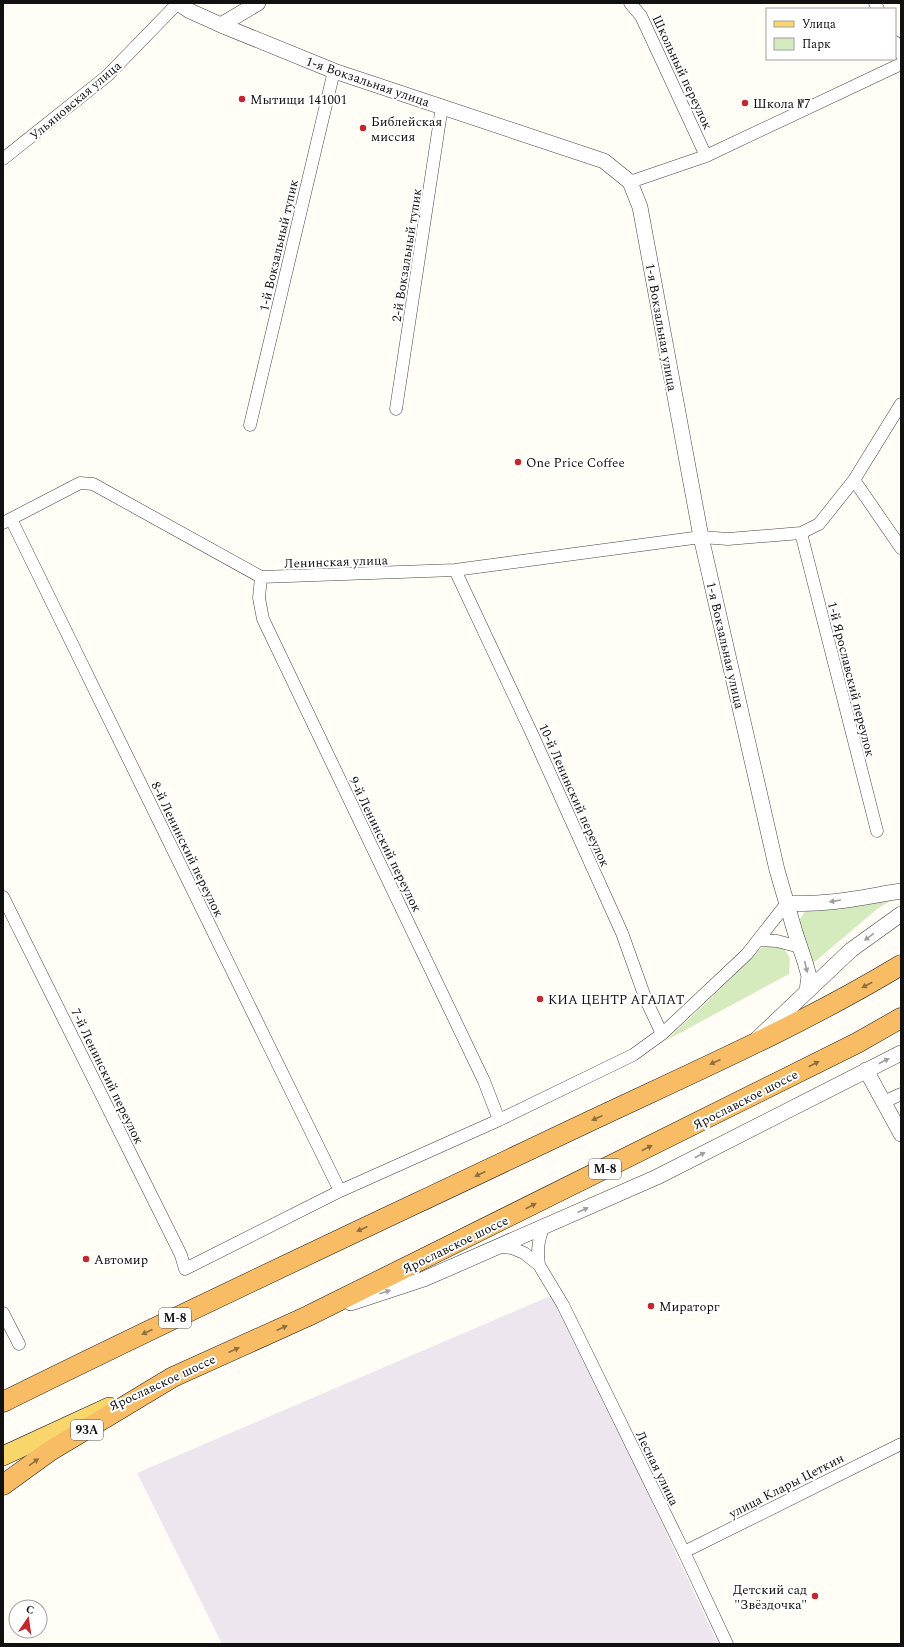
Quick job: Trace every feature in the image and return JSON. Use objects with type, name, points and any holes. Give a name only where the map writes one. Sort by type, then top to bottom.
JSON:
[{"type":"highway","name":"М-8","points":[[3,1402],[117,1346],[750,1045],[870,984],[901,965]]},
{"type":"highway","name":"Ярославское шоссе","points":[[173,1377],[308,1316],[842,1050],[901,1018]]},
{"type":"highway","points":[[3,1393],[117,1346]]},
{"type":"highway","name":"93A","points":[[3,1485],[50,1450],[173,1377]]},
{"type":"main road","name":"Ярославское шоссе","points":[[3,1456],[173,1377]]},
{"type":"street","name":"Ульяновская улица","points":[[3,159],[107,76],[178,3],[190,11],[221,25]]},
{"type":"street","points":[[221,25],[258,3]]},
{"type":"street","name":"Школьный переулок","points":[[630,3],[641,16],[706,156]]},
{"type":"street","name":"1-я Вокзальная улица","points":[[221,25],[334,71],[604,161],[630,182],[640,207],[701,537],[777,870],[808,976],[807,991]]},
{"type":"street","points":[[896,44],[901,54]]},
{"type":"street","points":[[630,182],[706,156],[901,64]]},
{"type":"street","name":"1-й Вокзальный тупик","points":[[250,425],[334,71]]},
{"type":"street","name":"2-й Вокзальный тупик","points":[[396,409],[442,106]]},
{"type":"street","points":[[801,533],[819,524],[854,480],[901,404]]},
{"type":"street","points":[[854,480],[901,548]]},
{"type":"street","points":[[7,521],[80,483],[93,484],[262,577]]},
{"type":"street","name":"8-й Ленинский переулок","points":[[7,521],[340,1191]]},
{"type":"street","name":"Ленинская улица","points":[[262,577],[455,570],[701,537],[728,539],[801,533]]},
{"type":"street","name":"1-й Ярославский переулок","points":[[801,533],[877,831]]},
{"type":"street","name":"10-й Ленинский переулок","points":[[455,570],[533,736],[619,926],[646,1000],[662,1034]]},
{"type":"street","name":"9-й Ленинский переулок","points":[[262,577],[259,598],[263,619],[484,1081],[499,1120]]},
{"type":"street","points":[[340,1191],[499,1120],[633,1055],[662,1034],[747,954],[787,903],[806,905],[901,891]]},
{"type":"street","name":"7-й Ленинский переулок","points":[[3,897],[178,1248],[185,1269],[340,1191]]},
{"type":"street","points":[[750,1045],[851,950],[901,914]]},
{"type":"street","points":[[758,940],[777,941],[800,947]]},
{"type":"street","points":[[308,1316],[424,1279],[657,1177],[901,1053]]},
{"type":"street","points":[[866,1070],[901,1134]]},
{"type":"street","points":[[884,1102],[901,1094]]},
{"type":"street","points":[[538,1265],[537,1251],[539,1238],[544,1226]]},
{"type":"street","points":[[498,1247],[512,1248],[524,1254],[538,1265]]},
{"type":"street","name":"Лесная улица","points":[[538,1265],[563,1306],[684,1552],[727,1644]]},
{"type":"street","points":[[3,1313],[19,1344]]},
{"type":"street","name":"улица Клары Цеткин","points":[[684,1552],[901,1444]]},
{"type":"shaded area","points":[[555,1294],[718,1644],[222,1644],[137,1473]]},
{"type":"green space","points":[[898,896],[877,909],[811,965],[798,922],[806,910]]},
{"type":"green space","points":[[772,945],[783,947],[790,958],[789,974],[665,1041],[704,1005],[761,948]]},
{"type":"place","name":"Мытищи 141001","points":[[242,99]]},
{"type":"place","name":"Школа №7","points":[[745,103]]},
{"type":"place","name":"Библейская миссия","points":[[363,128]]},
{"type":"place","name":"One Price Coffee","points":[[518,462]]},
{"type":"place","name":"КИА ЦЕНТР АГАЛАТ","points":[[540,999]]},
{"type":"place","name":"Автомир","points":[[86,1259]]},
{"type":"place","name":"Мираторг","points":[[651,1306]]},
{"type":"place","name":"Детский сад \"Звёздочка\"","points":[[815,1596]]}]
